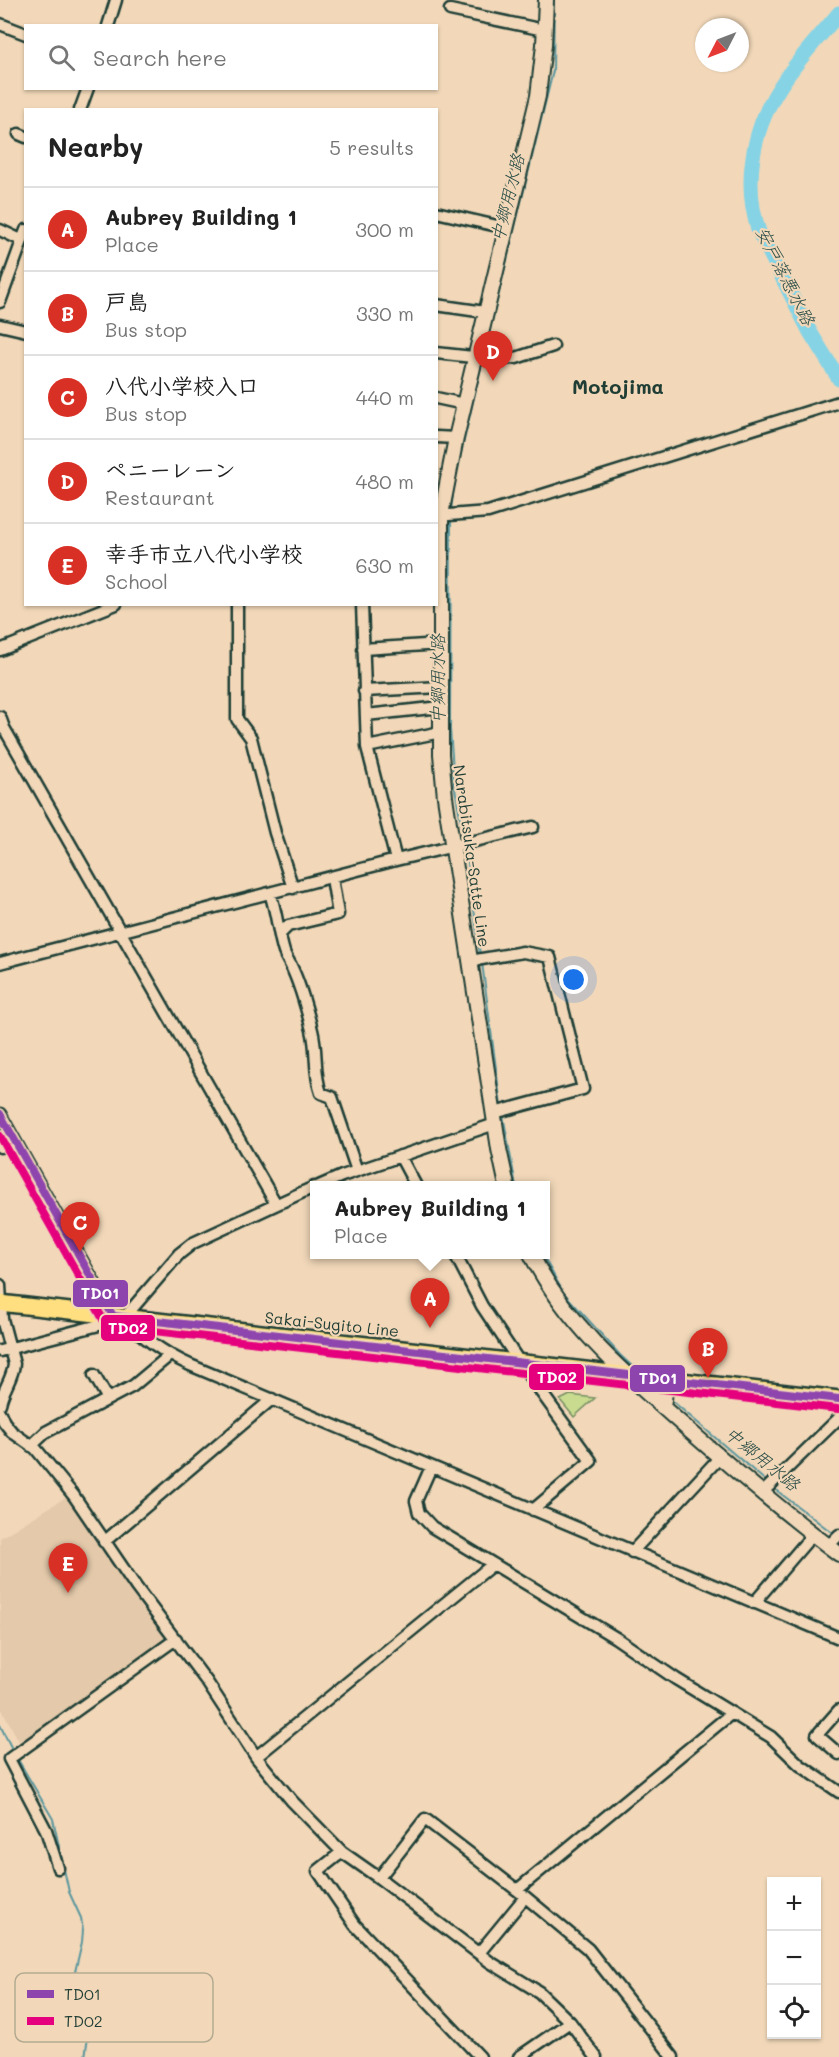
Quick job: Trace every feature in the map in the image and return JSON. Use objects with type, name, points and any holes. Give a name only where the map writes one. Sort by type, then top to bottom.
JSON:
[{"type":"main road","name":"Narabitsuka-Satte Line","points":[[506,1181],[444,787],[441,732],[439,515],[485,312],[538,96],[546,0]]},
{"type":"main road","points":[[534,1259],[547,1283],[574,1321],[597,1347],[720,1457],[833,1550]]},
{"type":"main road","name":"Sakai-Sugito Line","points":[[1,1303],[839,1398]]},
{"type":"main road","points":[[663,1407],[665,1392],[677,1380]]},
{"type":"street","points":[[109,24],[116,0]]},
{"type":"street","points":[[450,10],[544,30]]},
{"type":"street","points":[[0,24],[24,33]]},
{"type":"street","points":[[81,108],[87,90]]},
{"type":"street","points":[[438,212],[506,228]]},
{"type":"street","points":[[0,230],[23,235],[0,302]]},
{"type":"street","points":[[438,305],[485,312]]},
{"type":"street","points":[[0,325],[24,331]]},
{"type":"street","points":[[438,353],[516,358],[554,350]]},
{"type":"street","points":[[438,398],[464,404]]},
{"type":"street","points":[[439,515],[488,513],[839,402]]},
{"type":"street","points":[[438,437],[456,438]]},
{"type":"street","points":[[0,650],[111,606]]},
{"type":"street","points":[[237,606],[237,719],[251,738],[275,832],[293,888]]},
{"type":"street","points":[[362,606],[368,747],[396,860]]},
{"type":"street","points":[[363,649],[441,644]]},
{"type":"street","points":[[364,691],[441,687]]},
{"type":"street","points":[[366,715],[441,706]]},
{"type":"street","points":[[0,717],[276,1204]]},
{"type":"street","points":[[368,747],[441,732]]},
{"type":"street","points":[[0,963],[396,860],[533,827]]},
{"type":"street","points":[[280,934],[288,926],[338,914],[332,878]]},
{"type":"street","points":[[270,893],[284,954],[292,968],[312,1029],[316,1052],[317,1083],[321,1094],[332,1097],[357,1171]]},
{"type":"street","points":[[330,1181],[495,1119],[583,1089],[550,957],[523,952],[470,961]]},
{"type":"street","points":[[0,1114],[118,1317],[145,1339],[170,1355],[839,1638]]},
{"type":"street","points":[[0,1147],[14,1140]]},
{"type":"street","points":[[400,1156],[414,1181]]},
{"type":"street","points":[[4,1350],[99,1325],[118,1317],[179,1254],[193,1243],[310,1189]]},
{"type":"street","points":[[458,1259],[482,1306],[591,1461],[533,1510]]},
{"type":"street","points":[[0,1285],[4,1350],[14,1364],[0,1404]]},
{"type":"street","points":[[31,1446],[46,1432],[133,1386],[170,1355]]},
{"type":"street","points":[[94,1375],[108,1400]]},
{"type":"street","points":[[104,1542],[272,1399]]},
{"type":"street","points":[[0,1413],[12,1432],[31,1446],[74,1496],[104,1542],[207,1682],[256,1757],[292,1801],[342,1852],[490,1962],[540,1992],[570,2022],[596,2057]]},
{"type":"street","points":[[762,1493],[839,1418]]},
{"type":"street","points":[[632,1552],[720,1457]]},
{"type":"street","points":[[431,1467],[416,1501],[419,1513],[432,1527],[616,1638],[771,1737],[800,1765],[837,1786]]},
{"type":"street","points":[[754,1603],[813,1534]]},
{"type":"street","points":[[833,1550],[839,1535]]},
{"type":"street","points":[[256,1757],[492,1565]]},
{"type":"street","points":[[58,1868],[46,1830],[9,1759],[176,1639]]},
{"type":"street","points":[[839,1710],[817,1736],[839,1754]]},
{"type":"street","points":[[479,1953],[521,1894],[732,1713]]},
{"type":"street","points":[[379,1878],[425,1819],[588,1949],[673,2057]]},
{"type":"street","points":[[342,1852],[318,1871],[355,1925],[480,2057]]},
{"type":"street","points":[[519,2057],[570,2022]]},
{"type":"shaded area","points":[[68,1496],[101,1547],[170,1639],[21,1745],[0,1706],[0,1538]]},
{"type":"green space","points":[[570,1395],[595,1398],[574,1417],[560,1400]]},
{"type":"waterway","name":"中郷用水路","points":[[484,354],[553,71],[554,0]]},
{"type":"waterway","name":"安戸落悪水路","points":[[839,13],[792,70],[769,106],[756,141],[751,177],[754,214],[759,232],[810,332],[839,379]]},
{"type":"waterway","name":"中郷用水路","points":[[451,510],[455,479],[482,363]]},
{"type":"waterway","name":"中郷用水路","points":[[451,518],[450,729],[454,783],[464,839]]},
{"type":"waterway","name":"中郷用水路","points":[[466,847],[480,955]]},
{"type":"waterway","name":"中郷用水路","points":[[482,963],[501,1106]]},
{"type":"waterway","name":"中郷用水路","points":[[503,1115],[515,1181]]},
{"type":"waterway","name":"中郷用水路","points":[[545,1259],[563,1292],[634,1368]]},
{"type":"waterway","name":"中郷用水路","points":[[670,1399],[768,1483]]},
{"type":"waterway","name":"中郷用水路","points":[[772,1487],[834,1534]]},
{"type":"waterway","points":[[0,1725],[13,1751]]},
{"type":"waterway","points":[[17,1758],[53,1819],[69,1892],[81,1918],[82,1942],[75,1973]]},
{"type":"waterway","points":[[85,2057],[87,2042]]},
{"type":"transit line","name":"TD01","points":[[0,1114],[113,1316]]},
{"type":"transit line","name":"TD02","points":[[0,1136],[104,1321],[110,1326],[838,1409]]},
{"type":"transit line","name":"TD01","points":[[113,1316],[839,1399]]},
{"type":"place","name":"ペニーレーン","points":[[493,381]]},
{"type":"place","name":"八代小学校入口","points":[[80,1252]]},
{"type":"place","name":"Aubrey Building 1","points":[[430,1328]]},
{"type":"place","name":"戸島","points":[[708,1378]]},
{"type":"place","name":"幸手市立八代小学校","points":[[68,1593]]},
{"type":"district","name":"Motojima","points":[[618,387]]}]
